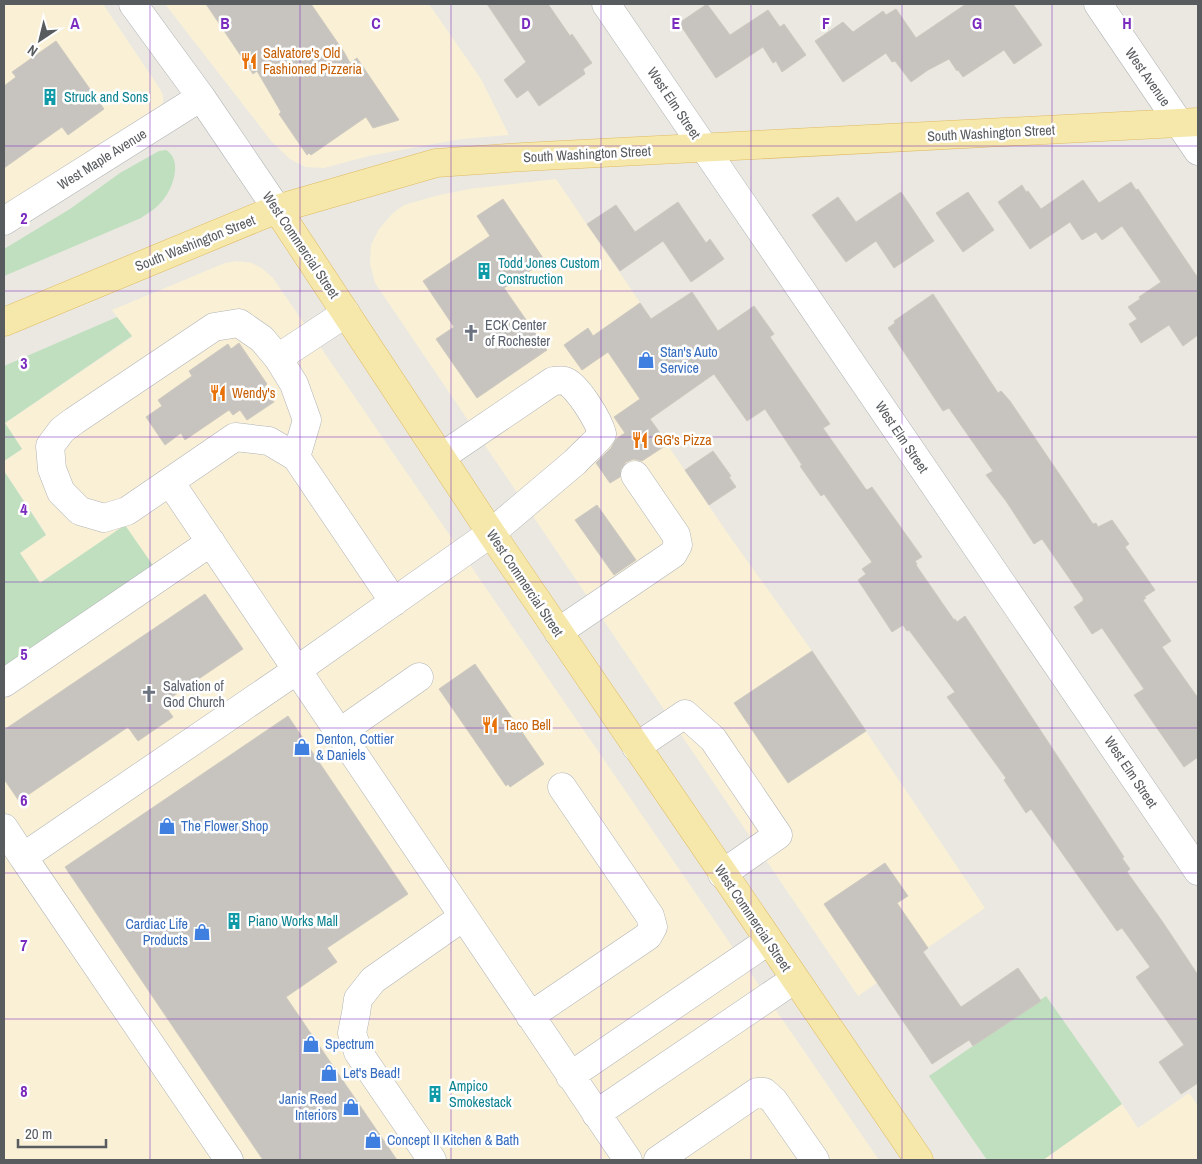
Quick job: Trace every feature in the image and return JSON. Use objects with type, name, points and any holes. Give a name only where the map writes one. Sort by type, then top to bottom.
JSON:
[{"type":"main road","name":"South Washington Street","points":[[4,322],[277,209],[436,163],[490,158],[1189,122]]},
{"type":"main road","name":"West Commercial Street","points":[[277,209],[491,533],[919,1160]]},
{"type":"street","name":"West Commercial Street","points":[[133,4],[201,97],[277,209]]},
{"type":"street","name":"West Elm Street","points":[[606,4],[1198,871]]},
{"type":"street","name":"West Avenue","points":[[1098,4],[1189,122],[1198,151]]},
{"type":"street","name":"West Maple Avenue","points":[[4,221],[201,97]]},
{"type":"street","points":[[278,358],[346,313]]},
{"type":"street","points":[[296,457],[307,420],[294,384],[278,358],[262,339],[240,323],[214,327],[74,421],[62,430],[50,446],[52,469],[62,492],[80,511],[104,518],[126,512],[235,437],[269,441],[296,457],[394,602]]},
{"type":"street","points":[[23,857],[296,670],[491,533],[575,462],[602,434],[600,425],[574,386],[565,381],[552,381],[441,457]]},
{"type":"street","points":[[558,632],[673,554],[678,545],[676,535],[635,475]]},
{"type":"street","points":[[170,482],[628,1160]]},
{"type":"street","points":[[4,683],[211,542]]},
{"type":"street","points":[[339,733],[419,677]]},
{"type":"street","points":[[636,747],[685,714],[713,739],[778,835],[722,874]]},
{"type":"street","points":[[530,1016],[648,936],[653,927],[650,916],[562,787]]},
{"type":"street","points":[[4,828],[229,1160]]},
{"type":"street","points":[[432,1160],[358,1052],[352,1033],[358,1000],[373,980],[463,917]]},
{"type":"street","points":[[570,1076],[768,941]]},
{"type":"street","points":[[596,1114],[795,979]]},
{"type":"street","points":[[658,1160],[757,1092],[764,1092],[774,1101],[815,1160]]},
{"type":"shaded area","points":[[4,4],[103,4],[160,89],[163,95],[163,102],[160,109],[4,205]]},
{"type":"shaded area","points":[[165,4],[429,4],[481,79],[509,135],[462,139],[417,147],[369,156],[324,168],[305,167],[290,159],[272,142]]},
{"type":"shaded area","points":[[556,179],[697,386],[650,419],[728,534],[812,651],[985,908],[858,996],[375,283],[370,264],[371,245],[379,229],[393,213],[404,205],[469,189]]},
{"type":"shaded area","name":"Piano Works Mall","points":[[237,261],[252,263],[263,269],[273,278],[879,1160],[4,1160],[4,668],[68,564],[40,583],[20,553],[46,534],[4,471],[4,461],[22,449],[5,423],[132,337],[112,310],[225,263]]},
{"type":"shaded area","points":[[1189,1093],[1198,1106],[1198,1160],[1043,1160],[1122,1104],[1138,1128]]},
{"type":"green space","points":[[166,150],[174,160],[175,174],[167,195],[155,208],[141,218],[4,276],[4,249],[70,209],[120,173],[159,151]]},
{"type":"green space","points":[[117,317],[132,336],[5,423],[22,449],[4,461],[4,366]]},
{"type":"green space","points":[[4,471],[46,535],[20,553],[40,583],[125,525],[154,567],[4,668]]},
{"type":"green space","points":[[1046,996],[1122,1104],[1043,1160],[987,1160],[929,1076]]},
{"type":"building","points":[[206,4],[311,4],[350,63],[357,58],[399,120],[373,128],[366,117],[311,155],[309,153],[307,155],[279,114],[281,112],[257,71],[253,74]]},
{"type":"building","points":[[487,4],[548,4],[592,63],[583,69],[585,74],[539,106],[528,90],[517,98],[504,80],[526,62]]},
{"type":"building","points":[[707,4],[730,35],[768,10],[780,27],[784,24],[806,55],[782,72],[776,61],[773,63],[763,47],[716,78],[679,23]]},
{"type":"building","points":[[966,4],[1013,4],[1042,45],[1014,64],[1004,50],[963,77],[949,59],[911,82],[895,61],[892,62],[886,53],[843,82],[815,41],[843,22],[853,32],[883,11],[886,15],[896,9],[916,38]]},
{"type":"building","name":"Struck and Sons","points":[[56,41],[104,109],[68,135],[62,127],[4,168],[4,86],[16,77],[12,72]]},
{"type":"building","points":[[1083,180],[1099,203],[1131,182],[1136,190],[1138,189],[1198,278],[1198,335],[1183,346],[1169,325],[1141,343],[1129,324],[1137,319],[1128,307],[1161,282],[1122,226],[1102,240],[1096,232],[1082,240],[1070,222],[1030,249],[998,202],[1022,185],[1041,209]]},
{"type":"building","points":[[901,192],[934,241],[894,268],[876,241],[846,262],[812,215],[838,197],[856,222]]},
{"type":"building","points":[[968,192],[994,230],[963,252],[936,213]]},
{"type":"building","points":[[503,199],[545,261],[504,288],[547,350],[477,398],[436,339],[454,327],[423,281],[490,236],[477,216]]},
{"type":"building","points":[[678,202],[706,243],[710,239],[724,259],[691,282],[663,241],[620,271],[587,224],[616,205],[635,232]]},
{"type":"building","points":[[692,292],[718,331],[754,306],[774,334],[770,337],[830,424],[823,428],[865,488],[867,490],[872,487],[922,557],[915,561],[916,565],[954,620],[957,622],[965,616],[1124,857],[1122,858],[1130,869],[1127,872],[1198,975],[1198,1083],[1181,1094],[1159,1062],[1184,1045],[1136,977],[1150,967],[1122,928],[1117,931],[1031,809],[1026,813],[1004,780],[1006,778],[947,697],[955,692],[909,630],[907,631],[903,625],[892,632],[858,580],[866,574],[862,569],[872,562],[824,494],[821,496],[800,466],[802,465],[765,409],[747,421],[714,374],[650,419],[668,444],[642,461],[634,459],[626,462],[621,469],[620,477],[610,483],[596,463],[611,448],[616,439],[625,433],[614,417],[640,399],[608,352],[582,370],[564,345],[588,328],[593,336],[640,303],[651,319]]},
{"type":"building","points":[[933,294],[998,393],[1001,391],[1010,401],[1093,524],[1096,523],[1098,527],[1112,520],[1129,544],[1125,547],[1155,590],[1144,597],[1146,598],[1143,600],[1171,641],[1162,647],[1198,698],[1198,757],[1184,767],[1134,695],[1144,689],[1102,628],[1092,634],[1074,607],[1083,601],[1083,598],[1042,539],[1034,544],[1006,501],[986,475],[993,471],[949,408],[943,411],[888,328],[895,323],[894,321]]},
{"type":"building","name":"Wendy's","points":[[239,343],[267,384],[264,387],[274,402],[247,420],[240,410],[233,415],[229,410],[185,440],[181,433],[165,445],[146,417],[162,406],[158,400],[192,376],[189,371],[228,344],[231,349]]},
{"type":"building","points":[[713,451],[731,476],[729,477],[736,487],[709,505],[685,470]]},
{"type":"building","points":[[597,505],[636,560],[614,575],[575,520]]},
{"type":"building","points":[[205,594],[243,649],[163,703],[173,717],[138,741],[128,727],[19,801],[4,779],[4,730]]},
{"type":"building","points":[[812,651],[866,731],[788,783],[734,703]]},
{"type":"building","name":"Taco Bell","points":[[475,664],[544,764],[510,787],[508,784],[506,786],[439,689]]},
{"type":"building","name":"Piano Works Mall","points":[[288,716],[408,894],[327,948],[337,962],[286,997],[397,1160],[263,1160],[65,867]]},
{"type":"building","points":[[885,863],[908,896],[897,903],[928,948],[923,952],[961,1007],[1018,968],[1041,1001],[973,1046],[969,1040],[932,1064],[824,904]]},
{"type":"place","name":"Salvatore's Old Fashioned Pizzeria","points":[[249,61]]},
{"type":"place","name":"Struck and Sons","points":[[50,97]]},
{"type":"place","name":"Todd Jones Custom Construction","points":[[484,271]]},
{"type":"place","name":"ECK Center of Rochester","points":[[471,333]]},
{"type":"place","name":"Stan's Auto Service","points":[[646,360]]},
{"type":"place","name":"Wendy's","points":[[218,393]]},
{"type":"place","name":"GG's Pizza","points":[[640,440]]},
{"type":"place","name":"Salvation of God Church","points":[[149,694]]},
{"type":"place","name":"Taco Bell","points":[[490,725]]},
{"type":"place","name":"Denton, Cottier & Daniels","points":[[302,747]]},
{"type":"place","name":"The Flower Shop","points":[[167,826]]},
{"type":"place","name":"Piano Works Mall","points":[[234,921]]},
{"type":"place","name":"Cardiac Life Products","points":[[202,932]]},
{"type":"place","name":"Spectrum","points":[[311,1044]]},
{"type":"place","name":"Let's Bead!","points":[[329,1073]]},
{"type":"place","name":"Ampico Smokestack","points":[[435,1094]]},
{"type":"place","name":"Janis Reed Interiors","points":[[351,1107]]},
{"type":"place","name":"Concept II Kitchen & Bath","points":[[373,1140]]}]
